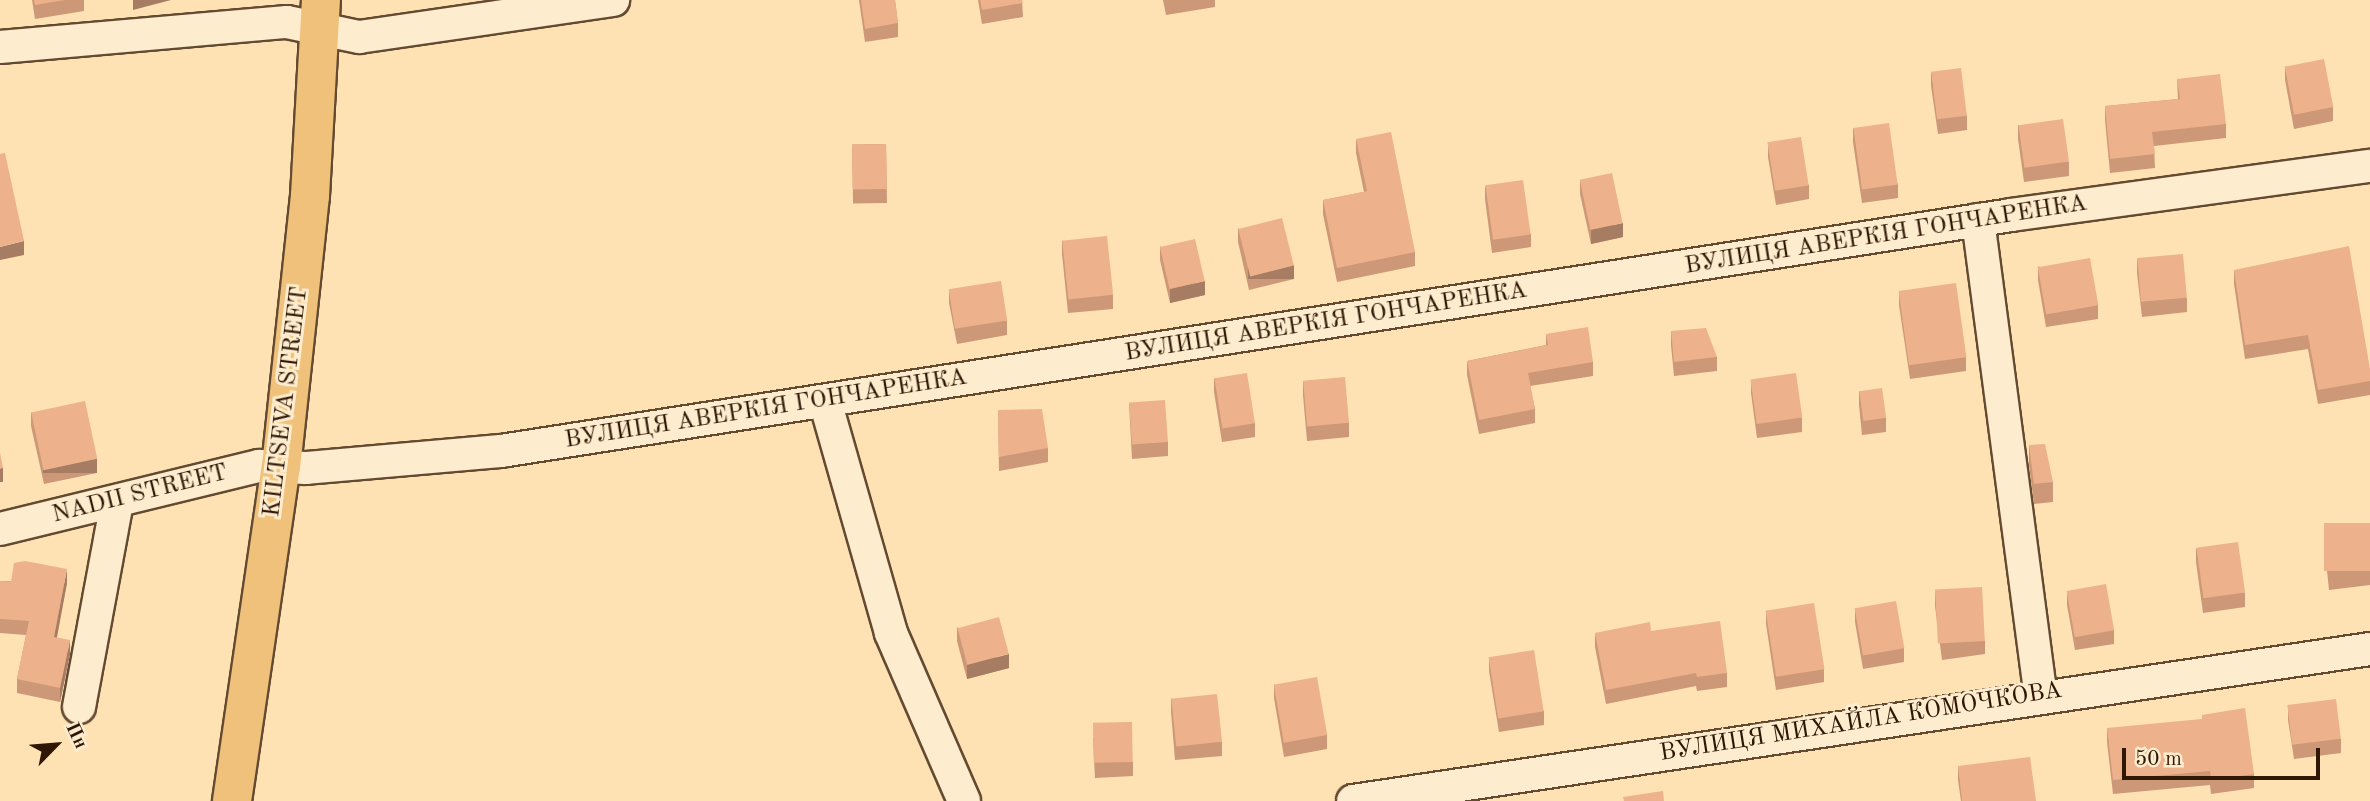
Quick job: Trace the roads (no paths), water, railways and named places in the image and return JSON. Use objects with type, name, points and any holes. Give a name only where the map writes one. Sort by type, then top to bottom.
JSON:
[{"type":"main road","name":"KILTSEVA STREET","points":[[232,801],[281,467],[310,196],[321,13]]},
{"type":"street","points":[[0,47],[287,22],[321,13],[359,37],[613,0]]},
{"type":"street","name":"ВУЛИЦЯ АВЕРКІЯ ГОНЧАРЕНКА","points":[[281,467],[501,451],[1979,220],[2370,166]]},
{"type":"street","points":[[1979,220],[2041,696]]},
{"type":"street","points":[[825,401],[891,633],[964,801]]},
{"type":"street","name":"NADII STREET","points":[[0,529],[259,466],[281,467]]},
{"type":"street","points":[[79,707],[117,501]]},
{"type":"street","name":"ВУЛИЦЯ МИХАЙЛА КОМОЧКОВА","points":[[1353,801],[2041,696],[2370,649]]}]
